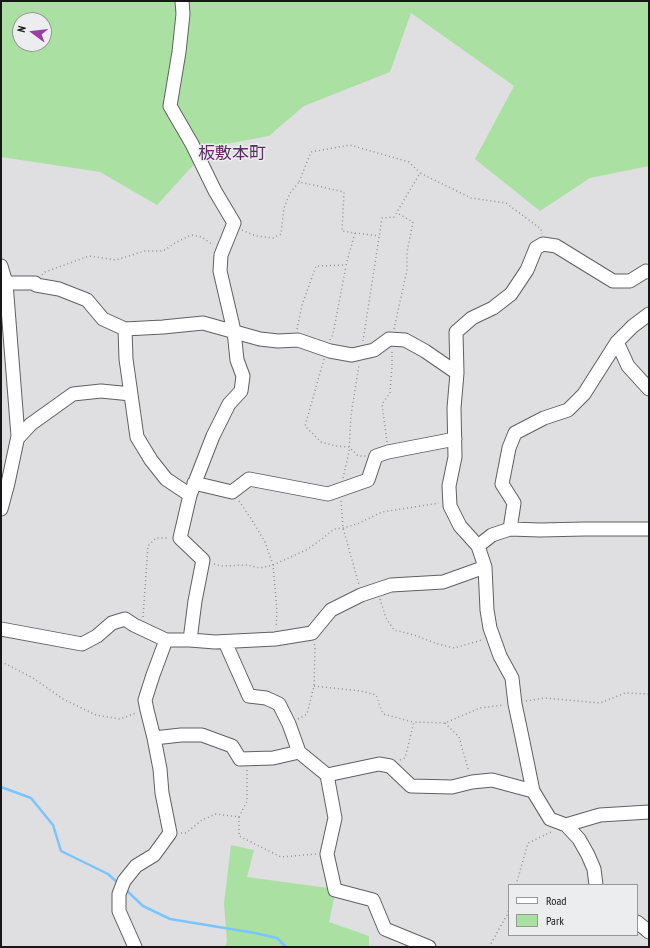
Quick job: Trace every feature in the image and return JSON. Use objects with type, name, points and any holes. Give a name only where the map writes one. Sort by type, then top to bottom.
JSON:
[{"type":"street","points":[[182,1],[183,14],[179,52],[170,106],[192,144],[215,191],[234,223],[221,255],[220,271],[234,331],[237,360],[244,376],[241,391],[228,404],[213,436],[192,489],[180,538],[203,560],[195,601],[190,640]]},
{"type":"street","points":[[596,884],[594,869],[579,838],[566,825],[550,819],[533,791],[515,704],[512,678],[500,656],[490,628],[487,610],[485,567],[478,546],[460,526],[450,506],[449,486],[455,457],[454,408],[457,373],[456,332],[472,318],[492,308],[510,294],[527,270],[536,248],[543,244],[556,246],[613,281],[630,281],[646,271],[649,272]]},
{"type":"street","points":[[1,266],[18,436],[1,509]]},
{"type":"street","points":[[3,283],[35,283],[36,285],[59,290],[87,300],[103,319],[125,330],[164,328],[203,323],[260,338],[278,341],[296,340],[327,350],[352,355],[374,350],[389,339],[405,340],[425,351],[457,373]]},
{"type":"street","points":[[510,529],[514,503],[502,484],[509,448],[515,433],[544,418],[568,410],[584,394],[617,342],[633,326],[649,314]]},
{"type":"street","points":[[125,330],[126,359],[137,437],[151,460],[166,479],[192,489],[232,492],[249,479],[328,494],[368,480],[376,456],[388,452],[455,440]]},
{"type":"street","points":[[617,342],[628,366],[649,389]]},
{"type":"street","points":[[18,438],[31,424],[73,394],[101,391],[131,394]]},
{"type":"street","points":[[478,546],[492,535],[510,529],[649,530]]},
{"type":"street","points":[[1,629],[82,644],[97,636],[112,623],[125,619],[166,640],[225,642],[275,639],[312,633],[331,610],[376,590],[391,585],[443,582],[485,567]]},
{"type":"street","points":[[135,947],[119,911],[119,894],[124,881],[136,866],[154,855],[170,833],[162,793],[160,769],[145,700],[166,640]]},
{"type":"street","points":[[225,642],[249,696],[266,698],[279,704],[289,724],[299,752],[327,776],[335,818],[327,854],[334,890],[374,900],[385,929],[429,947]]},
{"type":"street","points":[[154,738],[181,735],[202,735],[232,746],[240,759],[273,758],[299,752]]},
{"type":"street","points":[[327,776],[379,764],[390,766],[411,786],[452,787],[477,781],[492,780],[533,791]]},
{"type":"street","points":[[566,825],[600,815],[649,812]]},
{"type":"street","points":[[638,923],[649,932]]},
{"type":"path","points":[[232,227],[256,236],[273,238],[281,234],[284,208],[290,193],[299,182],[311,152],[350,145],[409,162],[420,173]]},
{"type":"path","points":[[299,182],[344,192],[342,231],[379,236]]},
{"type":"path","points":[[355,233],[346,265],[333,334],[319,375],[305,426],[321,442],[336,446],[349,447],[358,456],[376,456]]},
{"type":"path","points":[[35,283],[45,272],[89,256],[116,260],[145,251],[163,251],[190,234],[202,237],[222,253]]},
{"type":"path","points":[[296,340],[302,305],[316,266],[346,265]]},
{"type":"path","points":[[232,492],[250,517],[265,542],[273,565],[277,610],[275,639]]},
{"type":"path","points":[[203,560],[222,566],[247,565],[260,568],[273,565],[306,550],[322,540],[334,529],[357,524],[382,512],[450,501]]},
{"type":"path","points":[[143,629],[148,546],[156,538],[180,538]]},
{"type":"path","points":[[376,590],[386,618],[394,630],[454,648],[494,638]]},
{"type":"path","points":[[289,724],[307,714],[314,686],[315,649],[312,633]]},
{"type":"path","points":[[1,662],[33,678],[63,699],[96,715],[120,719],[146,710]]},
{"type":"path","points":[[314,686],[361,691],[376,695],[383,714],[414,722]]},
{"type":"path","points":[[445,723],[459,737],[468,769],[477,781]]},
{"type":"path","points":[[246,759],[247,801],[239,817],[239,836],[280,857],[327,854]]},
{"type":"path","points":[[170,833],[186,833],[202,820],[216,814],[239,817]]},
{"type":"path","points":[[516,884],[528,843],[566,825]]},
{"type":"path","points":[[489,947],[508,912]]},
{"type":"green space","points":[[1,1],[649,1],[649,166],[590,178],[540,211],[475,159],[514,86],[411,13],[390,72],[304,106],[269,136],[210,147],[157,205],[100,172],[1,157]]},
{"type":"green space","points":[[231,845],[254,850],[247,877],[336,889],[329,922],[369,936],[369,947],[225,947],[227,942],[224,903]]},
{"type":"waterway","points":[[1,787],[31,798],[53,825],[61,851],[108,874],[118,883]]},
{"type":"waterway","points":[[125,889],[143,906],[170,919],[277,938],[286,947]]},
{"type":"district","name":"板敷本町","points":[[232,154]]}]
